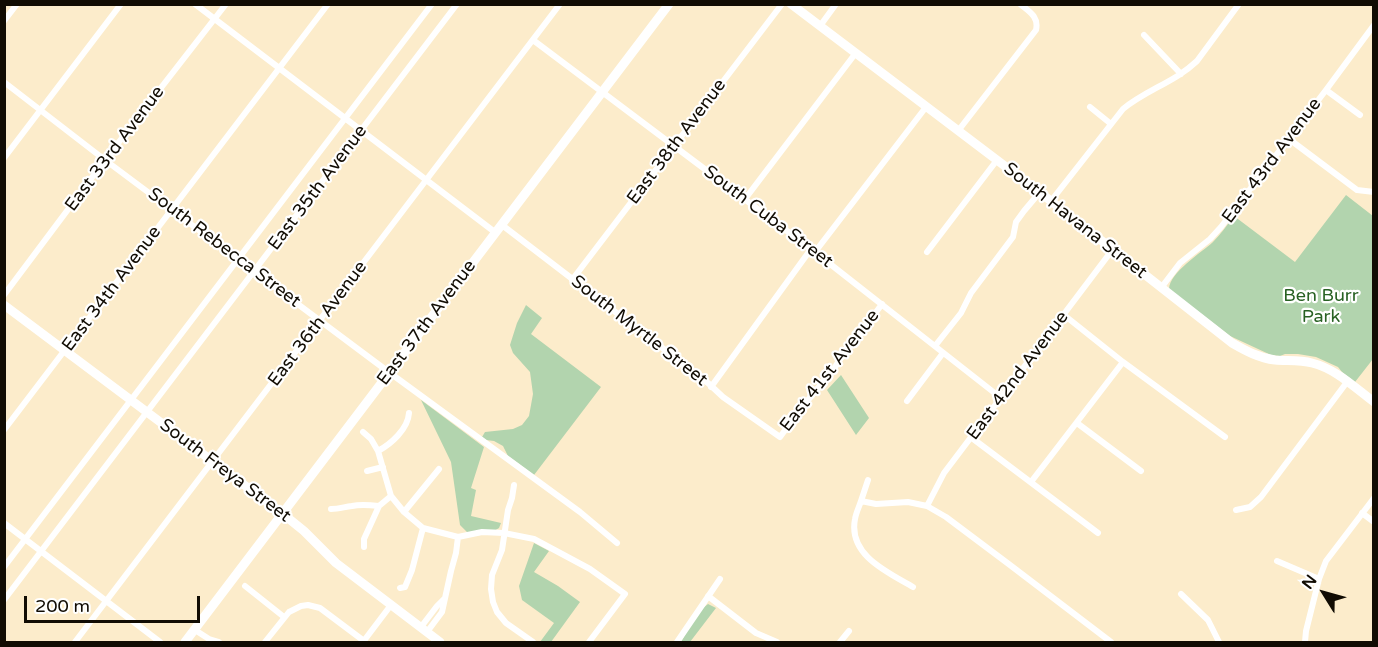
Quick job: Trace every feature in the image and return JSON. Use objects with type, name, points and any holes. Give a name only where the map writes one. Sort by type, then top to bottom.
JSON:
[{"type":"street","points":[[4,21],[17,4]]},
{"type":"street","points":[[4,158],[121,4]]},
{"type":"street","name":"South Myrtle Street","points":[[195,4],[427,180],[572,280],[777,436]]},
{"type":"street","name":"East 33rd Avenue","points":[[4,295],[226,4]]},
{"type":"street","name":"East 34th Avenue","points":[[4,430],[328,4]]},
{"type":"street","name":"East 35th Avenue","points":[[4,567],[432,4]]},
{"type":"street","name":"East 35th Avenue","points":[[4,600],[457,4]]},
{"type":"street","name":"East 36th Avenue","points":[[75,642],[560,4]]},
{"type":"street","name":"East 37th Avenue","points":[[185,642],[669,4]]},
{"type":"street","name":"East 38th Avenue","points":[[572,280],[782,4]]},
{"type":"street","name":"South Havana Street","points":[[791,4],[1040,192],[1232,343],[1268,359],[1312,363],[1325,367],[1374,402]]},
{"type":"street","points":[[820,26],[836,4]]},
{"type":"street","points":[[958,131],[1036,30],[1036,18],[1020,4]]},
{"type":"street","points":[[1051,201],[1123,109],[1134,100],[1181,74],[1197,61],[1239,4]]},
{"type":"street","name":"East 43rd Avenue","points":[[1161,288],[1180,263],[1221,227],[1374,25]]},
{"type":"street","points":[[1144,35],[1181,74]]},
{"type":"street","name":"South Cuba Street","points":[[533,40],[813,251],[1001,398]]},
{"type":"street","points":[[745,199],[855,54]]},
{"type":"street","name":"South Rebecca Street","points":[[4,82],[320,321],[580,512],[617,543]]},
{"type":"street","points":[[1326,90],[1360,115]]},
{"type":"street","points":[[711,387],[813,251],[926,107]]},
{"type":"street","points":[[1090,107],[1111,124]]},
{"type":"street","points":[[1288,139],[1356,190],[1374,192]]},
{"type":"street","points":[[927,252],[997,160]]},
{"type":"street","points":[[935,346],[961,313],[971,293],[1013,237],[1016,222],[1040,192]]},
{"type":"street","name":"East 42nd Avenue","points":[[927,506],[944,473],[1113,249]]},
{"type":"street","name":"South Freya Street","points":[[4,304],[283,514],[336,563],[441,642]]},
{"type":"street","name":"East 41st Avenue","points":[[777,436],[780,437],[784,433],[882,304]]},
{"type":"street","points":[[1064,315],[1224,437]]},
{"type":"street","points":[[907,401],[943,353]]},
{"type":"street","points":[[1031,482],[1123,362]]},
{"type":"street","points":[[1236,510],[1250,507],[1261,497],[1347,382]]},
{"type":"street","points":[[378,451],[389,445],[406,425],[409,413]]},
{"type":"street","points":[[1077,423],[1141,471]]},
{"type":"street","points":[[363,432],[371,439],[378,451],[391,496],[404,512],[423,528],[458,537],[482,532],[504,533],[534,539],[601,576],[625,594],[589,642]]},
{"type":"street","points":[[972,438],[1098,533]]},
{"type":"street","points":[[367,471],[383,467]]},
{"type":"street","points":[[404,512],[439,469]]},
{"type":"street","points":[[868,480],[855,520],[855,533],[859,547],[870,560],[912,587]]},
{"type":"street","points":[[514,485],[507,510],[502,550],[492,575],[491,589],[497,612],[506,623],[533,642]]},
{"type":"street","points":[[364,547],[364,539],[379,506],[391,496]]},
{"type":"street","points":[[1305,642],[1305,631],[1326,561],[1374,498]]},
{"type":"street","points":[[861,501],[876,504],[908,502],[927,506],[946,517],[1111,642]]},
{"type":"street","points":[[331,509],[340,510],[353,505],[366,504],[379,506]]},
{"type":"street","points":[[338,518],[340,510]]},
{"type":"street","points":[[1362,513],[1374,522]]},
{"type":"street","points":[[4,523],[160,642]]},
{"type":"street","points":[[404,589],[412,570],[423,528]]},
{"type":"street","points":[[424,630],[437,606],[445,599],[458,537]]},
{"type":"street","points":[[1277,561],[1319,579]]},
{"type":"street","points":[[677,642],[720,579]]},
{"type":"street","points":[[245,586],[284,617]]},
{"type":"street","points":[[1181,594],[1208,620],[1219,642]]},
{"type":"street","points":[[708,596],[756,633],[777,642]]},
{"type":"street","points":[[265,642],[289,612],[301,606],[315,606],[364,642],[391,605]]},
{"type":"street","points":[[196,629],[209,639],[219,642]]},
{"type":"street","points":[[840,642],[849,631]]},
{"type":"green space","name":"Ben Burr Park","points":[[1346,195],[1373,216],[1373,359],[1355,382],[1338,367],[1316,357],[1298,354],[1271,355],[1230,336],[1169,289],[1180,270],[1213,242],[1234,216],[1295,262]]},
{"type":"green space","points":[[526,305],[542,318],[531,334],[601,387],[534,475],[508,456],[503,446],[482,437],[485,432],[513,429],[522,425],[529,416],[533,394],[530,372],[513,353],[510,345]]},
{"type":"green space","points":[[841,375],[869,418],[856,435],[827,390]]},
{"type":"green space","points":[[421,400],[484,447],[471,488],[476,490],[471,516],[501,523],[494,531],[467,532],[460,525],[451,462]]},
{"type":"green space","points":[[534,543],[549,551],[534,572],[580,602],[551,642],[540,642],[554,623],[522,600],[519,586]]},
{"type":"green space","points":[[708,604],[716,608],[690,642],[681,642],[696,616]]}]
